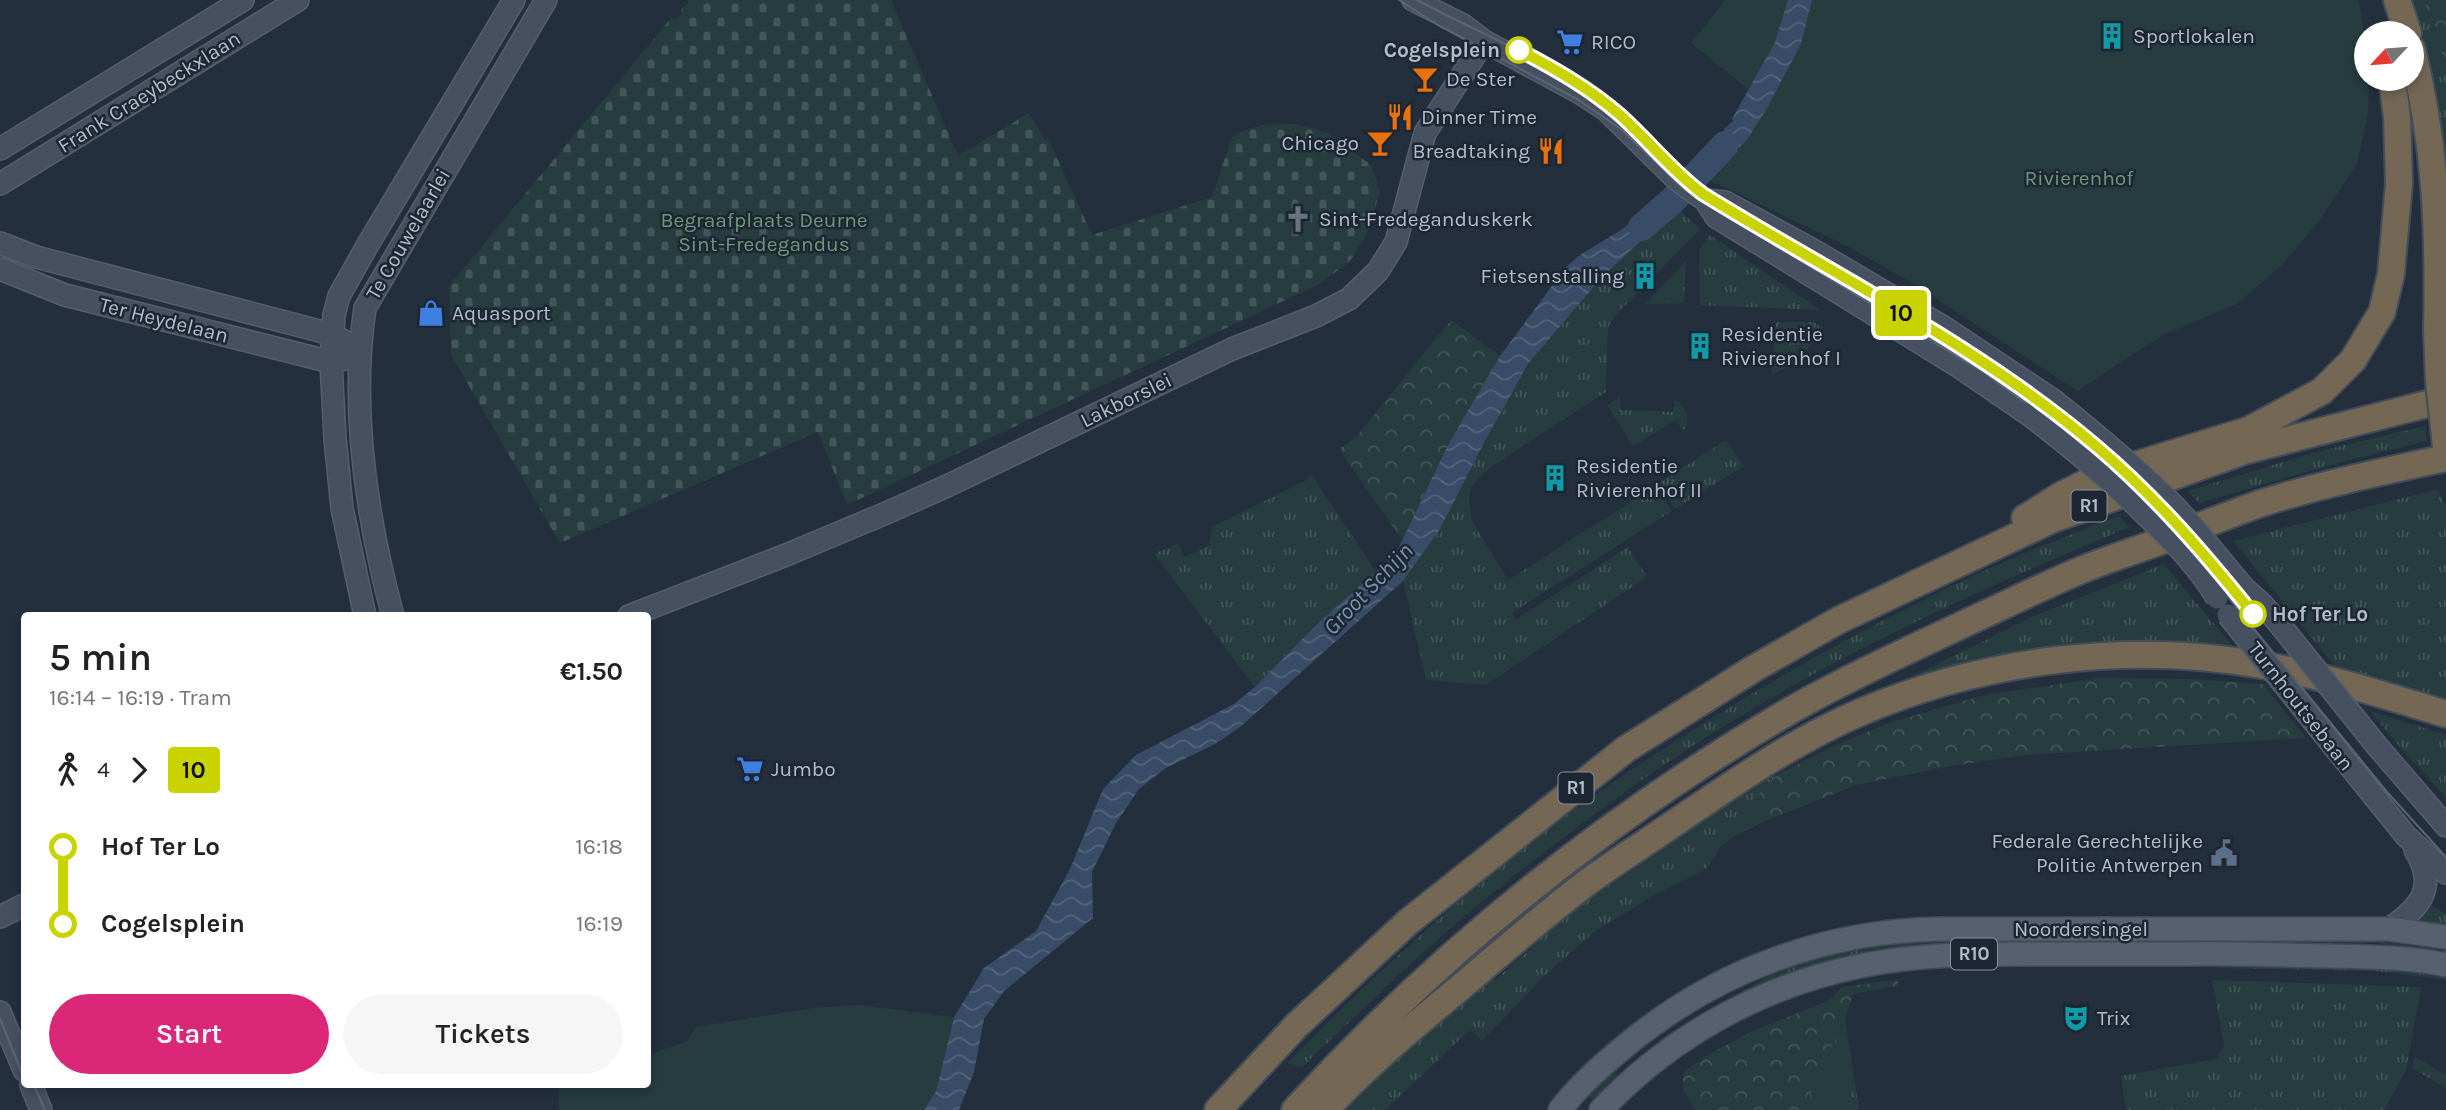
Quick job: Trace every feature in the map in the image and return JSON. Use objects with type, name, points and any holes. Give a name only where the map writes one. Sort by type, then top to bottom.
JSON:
[{"type":"highway","points":[[2386,0],[2389,21]]},
{"type":"highway","points":[[2397,0],[2403,21]]},
{"type":"highway","points":[[1940,572],[2060,496],[2100,476],[2249,430],[2322,391],[2353,360],[2382,312],[2391,274],[2399,183],[2394,91]]},
{"type":"highway","points":[[2422,91],[2436,195],[2439,382],[2446,446]]},
{"type":"highway","name":"R1","points":[[1218,1110],[1297,1025],[1408,922],[1626,749],[1754,668],[1839,620],[2053,519],[2244,451],[2446,399]]},
{"type":"highway","name":"R1","points":[[1294,1110],[1336,1064],[1420,982],[1498,915],[1639,807],[1697,767],[1793,709],[1864,671],[2075,572],[2264,503],[2446,458]]},
{"type":"highway","points":[[1325,1110],[1417,1023],[1586,883],[1734,781],[1765,763],[1861,712],[1928,687],[2009,668],[2066,660],[2136,656],[2197,658],[2282,669],[2446,715]]},
{"type":"main road","name":"Noordersingel","points":[[1560,1110],[1604,1063],[1688,1000],[1758,965],[1794,951],[1831,942],[1914,929],[2389,929],[2446,937]]},
{"type":"main road","name":"Noordersingel","points":[[1601,1110],[1628,1081],[1718,1018],[1774,992],[1859,966],[1948,955],[2055,954],[2350,957],[2417,960],[2446,965]]},
{"type":"street","name":"Frank Craeybeckxlaan","points":[[0,149],[243,0]]},
{"type":"street","name":"Frank Craeybeckxlaan","points":[[0,184],[298,0]]},
{"type":"street","name":"Te Couwelaarlei","points":[[364,612],[342,508],[335,438],[331,334],[339,296],[514,0]]},
{"type":"street","name":"Te Couwelaarlei","points":[[392,612],[375,544],[361,428],[360,353],[365,308],[546,0]]},
{"type":"street","points":[[1404,0],[1458,34],[1484,41]]},
{"type":"street","points":[[1412,0],[1463,25],[1484,41],[1606,110],[1692,191]]},
{"type":"street","name":"Lakborslei","points":[[639,612],[895,509],[1223,353],[1316,316],[1349,299],[1378,271],[1396,242],[1425,133],[1484,41]]},
{"type":"street","name":"Turnhoutsebaan","points":[[1692,191],[1725,202],[1813,250],[1941,326],[2053,400],[2096,434],[2155,486],[2244,588],[2263,604],[2377,746],[2446,826]]},
{"type":"street","name":"Turnhoutsebaan","points":[[1692,191],[1716,217],[1961,368],[2028,414],[2084,458],[2147,515],[2201,573],[2223,607],[2406,836],[2446,873]]},
{"type":"street","name":"Ter Heydelaan","points":[[0,243],[36,257],[331,334],[360,353]]},
{"type":"street","name":"Ter Heydelaan","points":[[0,269],[65,295],[331,362]]},
{"type":"street","points":[[331,362],[360,353]]},
{"type":"street","points":[[2389,929],[2414,908],[2422,897],[2427,882],[2422,862],[2406,836]]},
{"type":"street","points":[[0,917],[21,906]]},
{"type":"street","points":[[0,1012],[21,1063]]},
{"type":"street","points":[[32,1088],[41,1110]]},
{"type":"green space","name":"Begraafplaats Deurne Sint-Fredegandus","points":[[688,0],[891,0],[958,156],[1029,113],[1045,140],[1048,138],[1092,235],[1212,197],[1232,137],[1262,125],[1290,124],[1327,133],[1371,165],[1380,192],[1367,233],[1350,261],[1320,284],[847,505],[818,432],[560,543],[451,355],[449,286],[672,17],[675,19],[681,15]]},
{"type":"green space","name":"Rivierenhof","points":[[1725,0],[2359,0],[2362,21],[2354,21],[2354,91],[2369,91],[2368,114],[2357,164],[2319,221],[2282,265],[2237,304],[2165,334],[2077,391],[1913,283],[1845,245],[1705,178],[1692,165],[1722,136],[1749,90],[1691,43]]},
{"type":"green space","points":[[2410,0],[2424,0],[2446,67],[2446,164],[2439,117],[2424,56],[2424,21],[2415,21]]},
{"type":"green space","points":[[2424,0],[2446,0],[2446,67]]},
{"type":"green space","points":[[1677,208],[1700,229],[1613,318],[1608,328],[1606,392],[1488,469],[1471,487],[1469,498],[1472,521],[1508,580],[1656,486],[1672,511],[1512,613],[1515,620],[1628,547],[1647,577],[1486,685],[1426,680],[1403,581],[1440,529],[1527,366],[1603,276]]},
{"type":"green space","points":[[1710,235],[1820,310],[1700,305],[1699,249]]},
{"type":"green space","points":[[1686,261],[1684,303],[1645,304]]},
{"type":"green space","points":[[1451,320],[1500,356],[1449,443],[1402,540],[1339,449],[1356,437]]},
{"type":"green space","points":[[1776,322],[1814,322],[1822,328],[1799,361],[1771,375]]},
{"type":"green space","points":[[1620,397],[1621,410],[1673,412],[1675,400],[1686,414],[1686,427],[1683,431],[1676,420],[1633,446],[1607,405]]},
{"type":"green space","points":[[2425,426],[2427,441],[2334,464],[2199,503],[2188,491],[2316,452]]},
{"type":"green space","points":[[1726,440],[1744,466],[1675,509],[1659,483]]},
{"type":"green space","points":[[1312,475],[1377,573],[1315,626],[1255,687],[1154,554],[1178,543],[1185,557],[1209,545],[1212,527]]},
{"type":"green space","points":[[2438,489],[2446,507],[2446,701],[2338,670],[2233,541]]},
{"type":"green space","points":[[2118,516],[2130,527],[2001,582],[1874,643],[1750,710],[1690,747],[1536,858],[1426,950],[1301,1068],[1287,1063],[1367,984],[1450,909],[1537,838],[1628,772],[1719,714],[1860,633],[2006,561]]},
{"type":"green space","points":[[2164,564],[2236,650],[2025,654],[1911,677],[2032,617]]},
{"type":"green space","points":[[2099,678],[2187,679],[2263,684],[2306,738],[2025,755],[1951,766],[1856,785],[1761,823],[1754,814],[1754,798],[1778,774],[1888,723],[1984,695]]},
{"type":"green space","points":[[2370,711],[2446,735],[2446,797],[2404,752]]},
{"type":"green space","points":[[1778,774],[1754,798],[1754,814],[1761,823],[1731,838],[1720,847],[1707,868],[1650,897],[1593,933],[1542,978],[1482,1041],[1470,1030],[1385,1110],[1340,1110],[1489,973],[1495,980],[1534,946],[1553,923],[1739,794]]},
{"type":"green space","points":[[2428,904],[2446,914],[2446,929],[2414,923]]},
{"type":"green space","points":[[1918,940],[2376,940],[2446,946],[2446,952],[2376,943],[1944,944],[1670,1037],[1640,1058],[1668,1034],[1782,968],[1849,949]]},
{"type":"green space","points":[[1755,952],[1757,956],[1573,1081],[1570,1078],[1612,1039],[1656,1006],[1703,977]]},
{"type":"green space","points":[[2219,962],[2406,971],[2446,980],[2376,971],[2219,968]]},
{"type":"green space","points":[[1895,980],[1899,982],[1897,986],[1853,994],[1845,1019],[1803,1110],[1696,1110],[1683,1090],[1686,1070],[1750,1032],[1828,1001],[1842,987]]},
{"type":"green space","points":[[2212,980],[2421,987],[2406,1071],[2384,1110],[2126,1110],[2121,1076],[2216,1059],[2224,1046]]},
{"type":"green space","points":[[859,1005],[954,1017],[936,1091],[924,1110],[559,1110],[558,1088],[651,1088],[651,1054],[687,1041],[695,1027],[813,1008]]},
{"type":"green space","points":[[1845,1019],[1859,1110],[1803,1110]]},
{"type":"green space","points":[[1840,1033],[1854,1110],[1805,1110]]},
{"type":"green space","points":[[2415,1057],[2446,1075],[2446,1088],[2412,1068]]},
{"type":"green space","points":[[1617,1067],[1616,1078],[1594,1101],[1587,1095]]},
{"type":"water","points":[[1788,0],[1812,0],[1801,44],[1766,110],[1746,141],[1705,178],[1692,165],[1733,121],[1775,42]]},
{"type":"water","name":"Groot Schijn","points":[[1662,194],[1677,208],[1603,276],[1528,364],[1440,529],[1403,581],[1239,728],[1215,744],[1166,768],[1139,789],[1116,823],[1092,872],[1093,918],[1004,991],[984,1019],[974,1072],[959,1110],[924,1110],[936,1091],[954,1017],[984,968],[1036,931],[1070,869],[1103,789],[1136,755],[1234,704],[1396,553],[1449,443],[1500,356],[1569,265],[1621,230]]},
{"type":"waterway","name":"Groot Schijn","points":[[1642,227],[1673,200],[1725,145]]},
{"type":"tram line","points":[[1399,0],[1438,25],[1577,99],[1621,129],[1686,191],[1986,374],[2083,445],[2131,488],[2180,538],[2387,792],[2446,857]]},
{"type":"tram line","points":[[1417,0],[1559,72],[1611,108],[1635,130]]},
{"type":"tram line","name":"10","points":[[1519,50],[1570,77],[1603,101],[1676,172],[1703,194],[1973,357],[2044,405],[2122,469],[2172,518],[2253,614]]},
{"type":"tram line","points":[[0,1019],[21,1071]]},
{"type":"tram line","points":[[35,1088],[45,1110]]},
{"type":"place","name":"Sportlokalen","points":[[2112,36]]},
{"type":"place","name":"RICO","points":[[1570,42]]},
{"type":"place","name":"Cogelsplein","points":[[1519,50]]},
{"type":"place","name":"De Ster","points":[[1425,79]]},
{"type":"place","name":"Dinner Time","points":[[1400,117]]},
{"type":"place","name":"Chicago","points":[[1380,143]]},
{"type":"place","name":"Breadtaking","points":[[1551,151]]},
{"type":"place","name":"Sint-Fredeganduskerk","points":[[1298,219]]},
{"type":"place","name":"Fietsenstalling","points":[[1645,276]]},
{"type":"place","name":"Aquasport","points":[[431,313]]},
{"type":"place","name":"Residentie Rivierenhof I","points":[[1700,346]]},
{"type":"place","name":"Residentie Rivierenhof II","points":[[1555,478]]},
{"type":"place","name":"Hof Ter Lo","points":[[2253,614]]},
{"type":"place","name":"Jumbo","points":[[750,769]]},
{"type":"place","name":"Federale Gerechtelijke Politie Antwerpen","points":[[2224,853]]},
{"type":"place","name":"Trix","points":[[2076,1018]]}]
